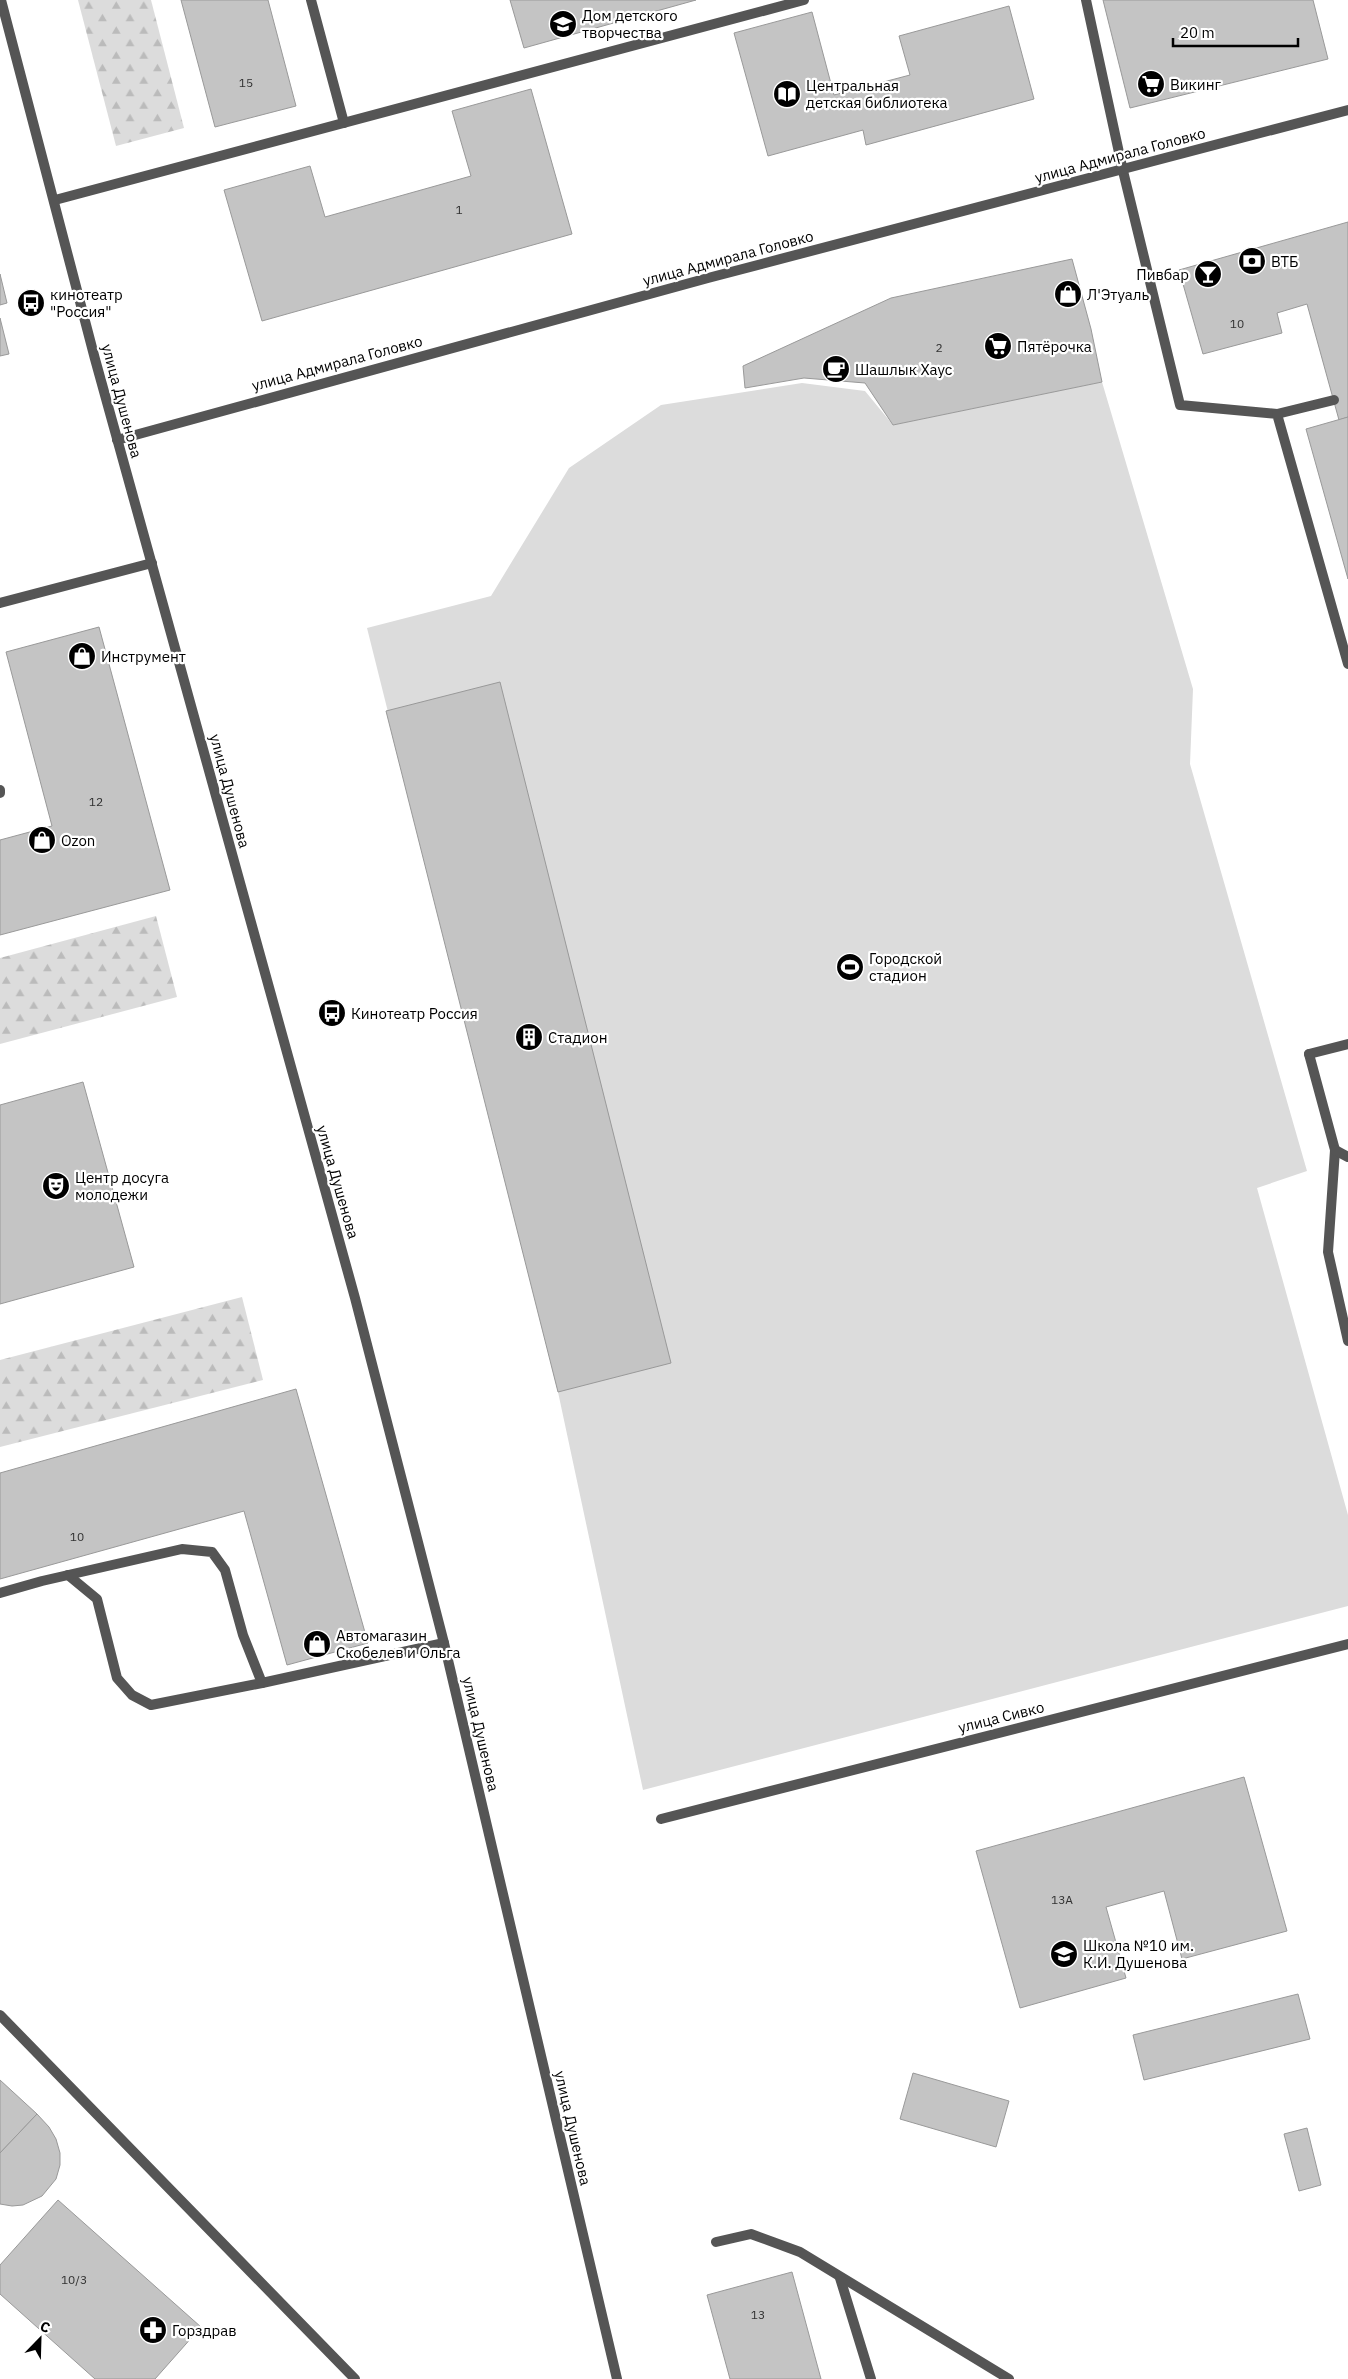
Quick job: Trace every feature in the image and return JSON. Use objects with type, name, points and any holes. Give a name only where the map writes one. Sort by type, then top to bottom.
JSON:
[{"type":"street","name":"улица Душенова","points":[[1,0],[3,25],[55,200],[117,440],[355,1298],[444,1642],[616,2379]]},
{"type":"street","points":[[312,0],[344,123]]},
{"type":"street","points":[[55,200],[804,0]]},
{"type":"street","points":[[1086,0],[1123,170],[1180,405],[1277,414],[1334,400]]},
{"type":"street","name":"улица Адмирала Головко","points":[[117,440],[708,278],[1348,110]]},
{"type":"street","points":[[1277,414],[1348,664]]},
{"type":"street","points":[[0,603],[152,563]]},
{"type":"street","points":[[1348,1044],[1309,1054],[1335,1150],[1328,1252],[1348,1341]]},
{"type":"street","points":[[1335,1150],[1348,1157]]},
{"type":"street","points":[[0,1593],[68,1575],[182,1549],[212,1552],[225,1570],[243,1635],[262,1683]]},
{"type":"street","points":[[68,1575],[96,1599],[117,1678],[132,1695],[151,1705],[262,1683],[444,1642]]},
{"type":"street","name":"улица Сивко","points":[[661,1819],[1348,1644]]},
{"type":"street","points":[[0,2015],[354,2379]]},
{"type":"street","points":[[716,2242],[751,2234],[800,2252],[1009,2379]]},
{"type":"street","points":[[840,2278],[871,2379]]},
{"type":"green space","points":[[78,0],[151,0],[184,128],[116,146]]},
{"type":"green space","name":"Городской стадион","points":[[1102,382],[1193,689],[1190,764],[1307,1171],[1257,1188],[1348,1515],[1348,1606],[643,1790],[558,1392],[367,628],[491,596],[569,468],[661,405],[802,383],[865,391],[893,425]]},
{"type":"green space","points":[[156,916],[177,997],[0,1044],[0,958]]},
{"type":"green space","points":[[242,1297],[263,1380],[0,1447],[0,1360]]},
{"type":"building","points":[[181,0],[268,0],[296,106],[215,127]]},
{"type":"building","name":"Дом детского творчества","points":[[510,0],[696,0],[524,48]]},
{"type":"building","points":[[1103,0],[1313,0],[1328,59],[1130,108]]},
{"type":"building","points":[[1009,6],[1034,99],[866,145],[863,130],[768,156],[734,33],[812,12],[834,95],[910,75],[899,36]]},
{"type":"building","points":[[531,89],[572,234],[262,321],[224,190],[310,166],[325,217],[471,176],[452,111]]},
{"type":"building","points":[[1348,222],[1348,417],[1339,420],[1307,304],[1277,313],[1282,333],[1203,354],[1179,270]]},
{"type":"building","points":[[1072,259],[1091,329],[1102,382],[893,425],[865,383],[804,378],[745,388],[743,366],[891,298]]},
{"type":"building","points":[[0,274],[7,303],[0,305]]},
{"type":"building","points":[[0,318],[9,354],[0,356]]},
{"type":"building","points":[[1348,417],[1348,579],[1306,429]]},
{"type":"building","points":[[99,627],[170,890],[0,935],[0,840],[52,826],[6,652]]},
{"type":"building","name":"Стадион","points":[[500,682],[671,1363],[558,1392],[386,711]]},
{"type":"building","name":"Центр досуга молодежи","points":[[83,1082],[134,1267],[0,1304],[0,1105]]},
{"type":"building","points":[[296,1389],[368,1643],[287,1665],[244,1511],[0,1579],[0,1473]]},
{"type":"building","points":[[1244,1777],[1287,1931],[1182,1959],[1164,1891],[1106,1907],[1126,1978],[1020,2008],[976,1851]]},
{"type":"building","points":[[1298,1994],[1310,2039],[1144,2080],[1133,2035]]},
{"type":"building","points":[[913,2073],[1009,2101],[996,2147],[900,2119]]},
{"type":"building","points":[[0,2080],[37,2114],[0,2153]]},
{"type":"building","points":[[37,2114],[49,2127],[56,2139],[60,2153],[60,2165],[56,2179],[42,2196],[23,2205],[0,2204],[0,2153]]},
{"type":"building","points":[[1307,2128],[1321,2185],[1299,2191],[1284,2134]]},
{"type":"building","points":[[58,2200],[201,2327],[155,2379],[95,2379],[0,2294],[0,2265]]},
{"type":"building","points":[[792,2272],[821,2379],[730,2379],[707,2295]]},
{"type":"place","name":"Дом детского творчества","points":[[563,24]]},
{"type":"place","name":"Викинг","points":[[1151,84]]},
{"type":"place","name":"Центральная детская библиотека","points":[[787,94]]},
{"type":"place","name":"ВТБ","points":[[1252,261]]},
{"type":"place","name":"Пивбар","points":[[1208,274]]},
{"type":"place","name":"Л'Этуаль","points":[[1068,294]]},
{"type":"place","name":"кинотеатр \"Россия\"","points":[[31,303]]},
{"type":"place","name":"Пятёрочка","points":[[998,346]]},
{"type":"place","name":"Шашлык Хаус","points":[[836,369]]},
{"type":"place","name":"Инструмент","points":[[82,656]]},
{"type":"place","name":"Ozon","points":[[42,840]]},
{"type":"place","name":"Городской стадион","points":[[850,967]]},
{"type":"place","name":"Кинотеатр Россия","points":[[332,1013]]},
{"type":"place","name":"Стадион","points":[[529,1037]]},
{"type":"place","name":"Центр досуга молодежи","points":[[56,1186]]},
{"type":"place","name":"Автомагазин Скобелев и Ольга","points":[[317,1644]]},
{"type":"place","name":"Школа №10 им. К.И. Душенова","points":[[1064,1954]]},
{"type":"place","name":"Горздрав","points":[[153,2330]]}]
